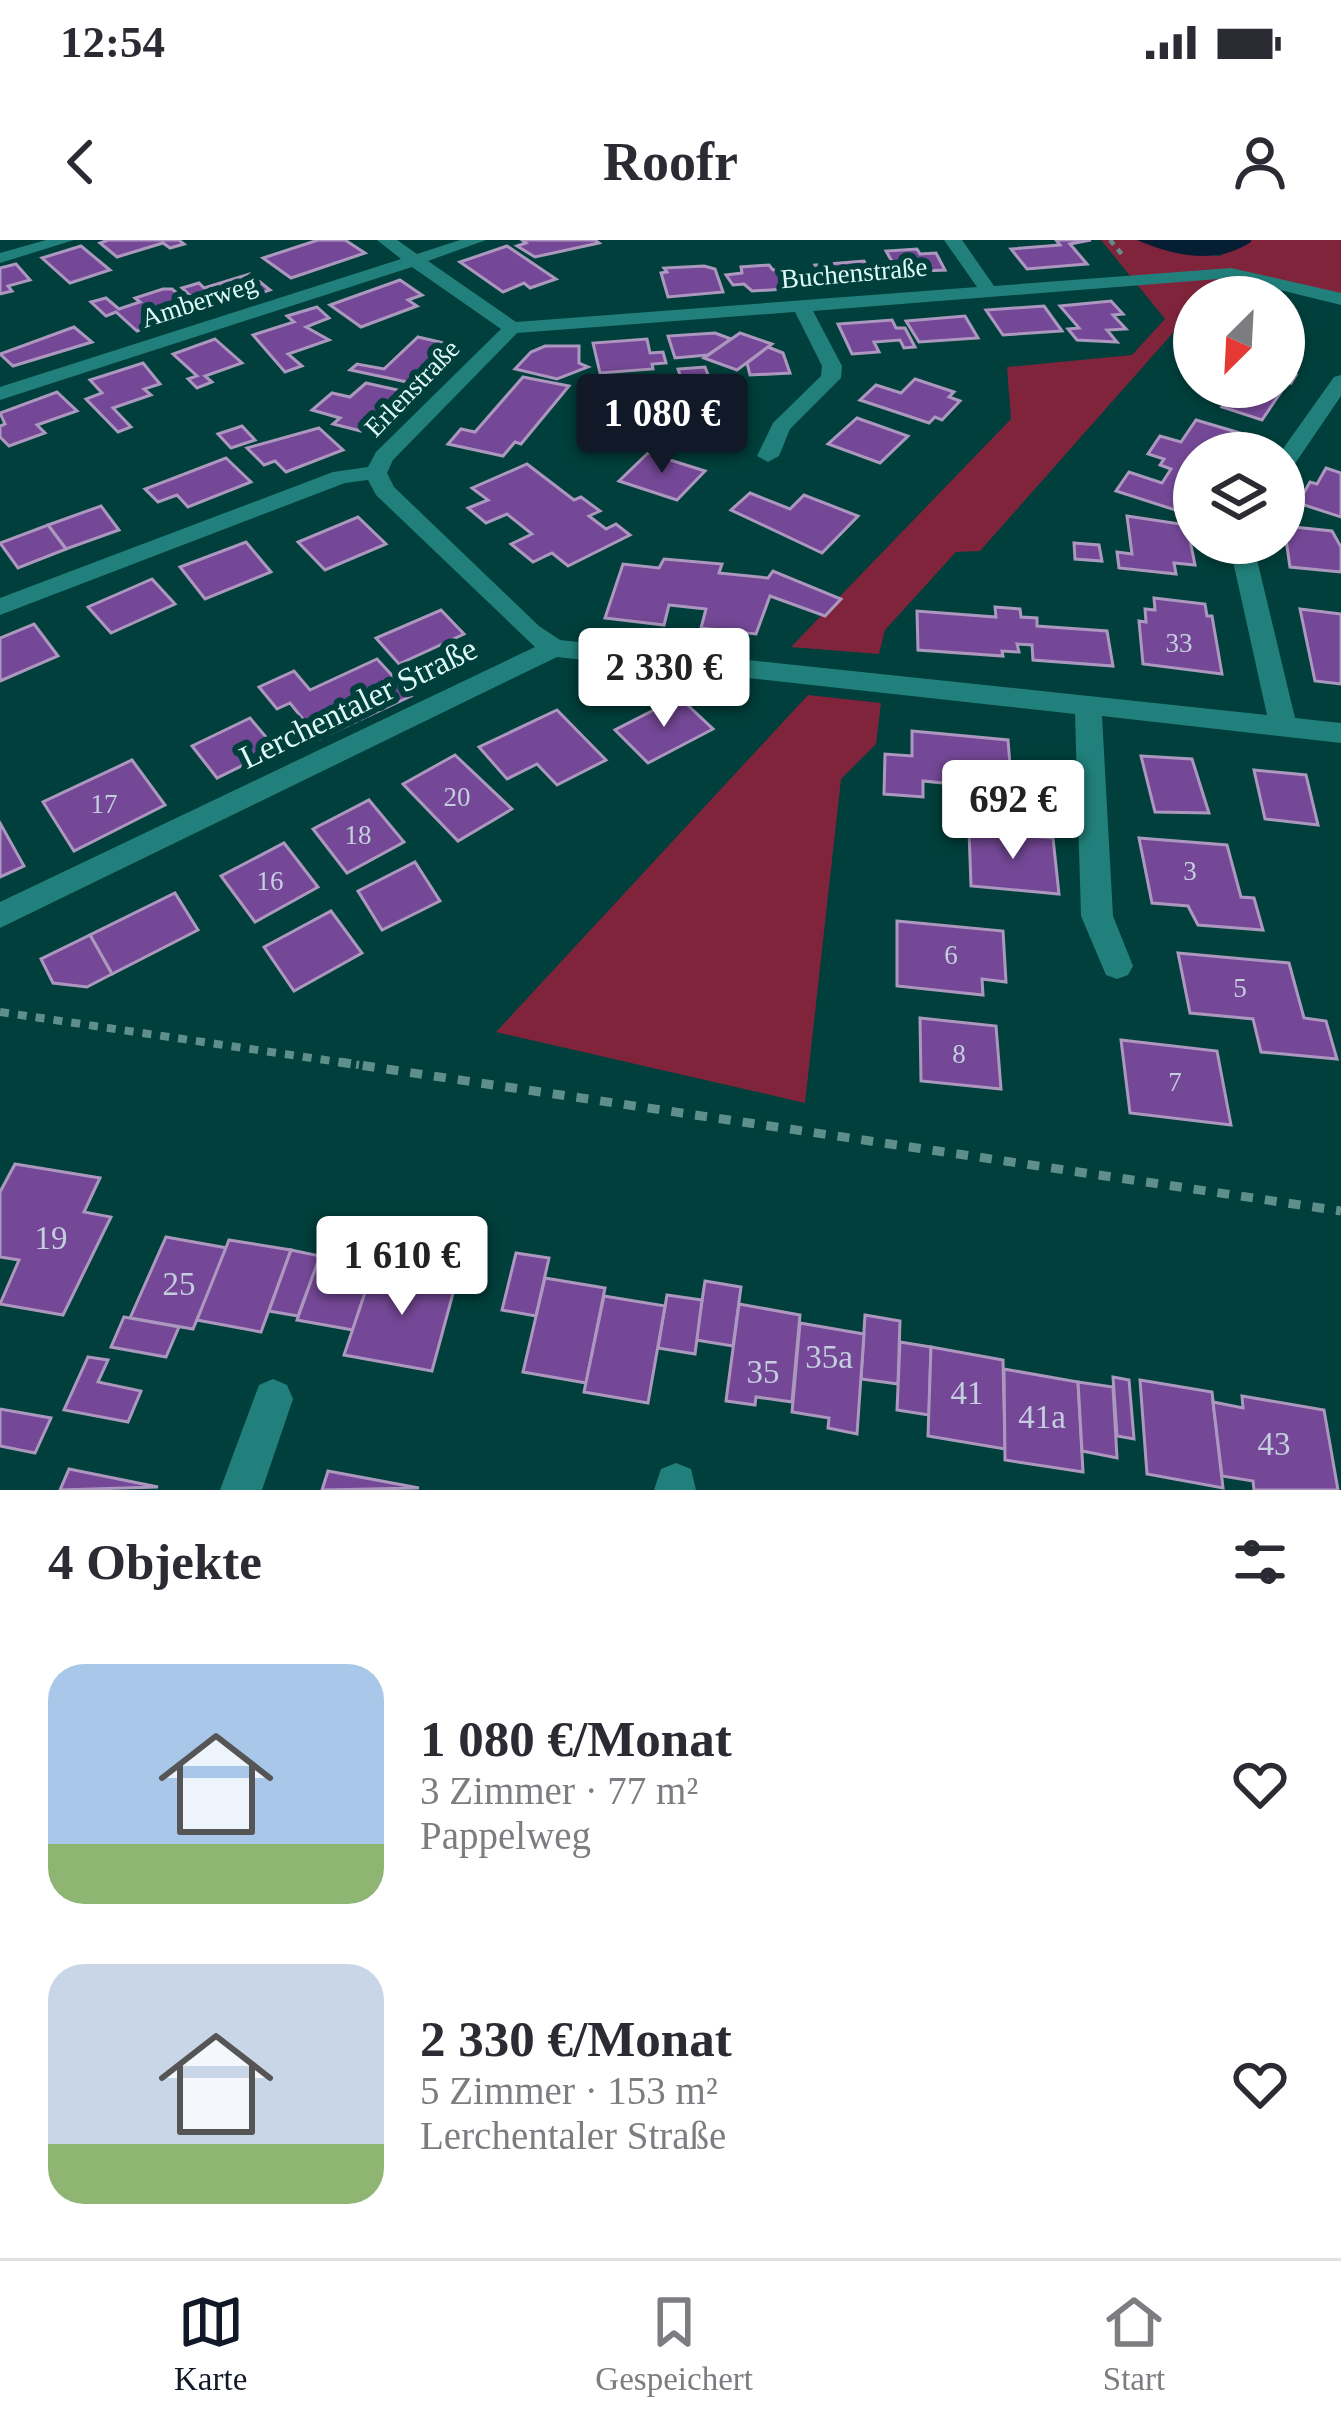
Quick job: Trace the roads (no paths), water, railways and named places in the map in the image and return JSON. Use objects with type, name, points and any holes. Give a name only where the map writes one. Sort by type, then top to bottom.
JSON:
[{"type":"street","points":[[0,258],[65,240]]},
{"type":"street","name":"Erlenstraße","points":[[386,240],[512,328],[384,457],[376,473],[384,490],[530,632],[554,648]]},
{"type":"street","name":"Amberweg","points":[[0,394],[477,240]]},
{"type":"street","points":[[953,240],[987,289]]},
{"type":"street","name":"Buchenstraße","points":[[512,328],[1231,273],[1341,299]]},
{"type":"street","points":[[768,456],[780,428],[831,378],[832,366],[801,305]]},
{"type":"street","points":[[1305,433],[1341,381]]},
{"type":"street","points":[[0,608],[341,477],[376,473]]},
{"type":"street","points":[[1246,564],[1283,727]]},
{"type":"street","points":[[554,648],[1341,733]]},
{"type":"street","name":"Lerchentaler Straße","points":[[0,916],[554,648]]},
{"type":"street","points":[[1088,704],[1096,916],[1117,965]]},
{"type":"street","points":[[241,1490],[273,1399]]},
{"type":"water","points":[[1137,240],[1251,242],[1224,254],[1195,256]]}]
